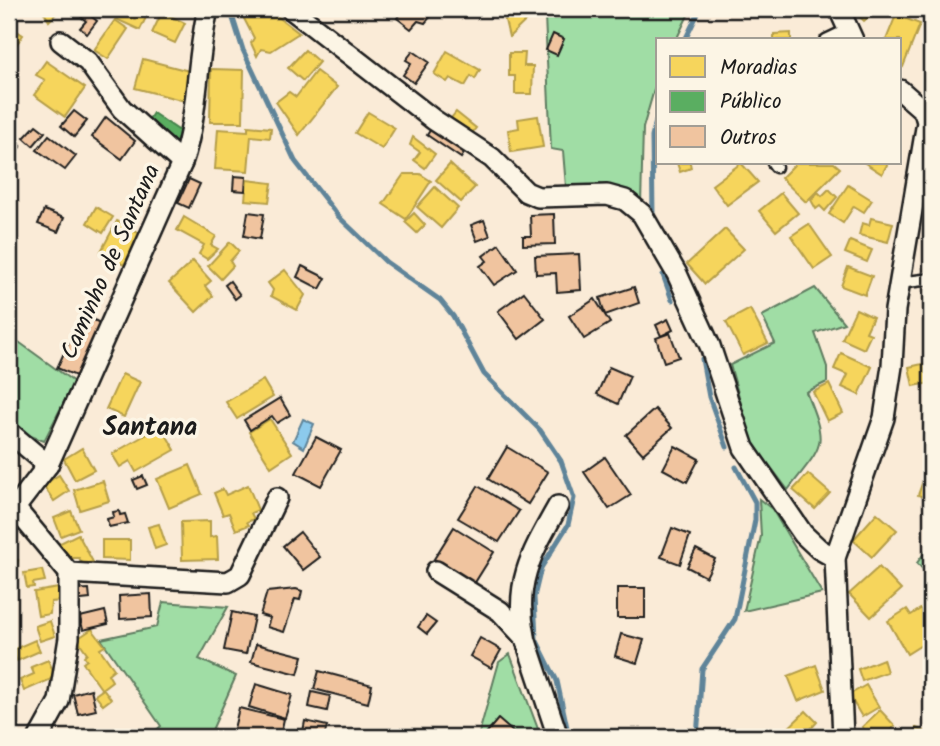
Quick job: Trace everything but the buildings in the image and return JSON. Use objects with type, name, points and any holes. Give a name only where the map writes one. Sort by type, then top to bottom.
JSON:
[{"type":"street","name":"Caminho de Santana","points":[[12,512],[48,465],[183,163],[191,137],[198,57],[208,9]]},
{"type":"street","points":[[291,9],[412,104],[492,158],[526,192],[538,197],[607,195],[625,200],[642,214],[677,274],[710,346],[744,449],[803,534],[819,549],[835,558]]},
{"type":"street","points":[[839,9],[850,35]]},
{"type":"street","points":[[61,41],[88,62],[122,109],[183,163]]},
{"type":"street","points":[[843,737],[835,558],[884,418],[892,366],[899,283],[928,122],[924,111],[902,92]]},
{"type":"street","points":[[9,432],[48,465]]},
{"type":"street","points":[[69,573],[228,582],[240,575],[278,498]]},
{"type":"street","points":[[558,506],[531,554],[521,587],[519,610],[525,638],[558,737]]},
{"type":"street","points":[[12,512],[69,573],[69,638],[59,701],[39,737]]},
{"type":"street","points":[[436,571],[500,611],[525,638]]},
{"type":"lane","points":[[899,283],[931,279]]},
{"type":"green space","points":[[549,9],[691,9],[677,38],[656,38],[656,83],[643,128],[641,205],[566,187],[563,151],[551,149],[545,16]]},
{"type":"green space","points":[[815,288],[844,323],[815,333],[827,367],[827,382],[806,392],[818,424],[819,445],[788,490],[752,442],[730,365],[775,343],[762,316]]},
{"type":"green space","points":[[16,340],[74,382],[44,441],[23,433],[9,418],[9,348]]},
{"type":"green space","points":[[759,499],[772,509],[822,593],[744,611],[761,536]]},
{"type":"green space","points":[[931,544],[931,578],[917,563]]},
{"type":"green space","points":[[163,602],[228,607],[199,659],[236,676],[209,737],[149,737],[161,726],[101,639],[157,627]]},
{"type":"green space","points":[[510,654],[541,737],[478,737],[499,662]]},
{"type":"water","points":[[303,419],[314,424],[304,448],[293,441]]},
{"type":"waterway","points":[[230,9],[243,50],[295,161],[338,216],[386,262],[440,300],[453,316],[484,374],[540,430],[561,461],[574,498],[568,525],[541,568],[534,597],[536,639],[557,681],[569,737]]},
{"type":"waterway","points":[[686,38],[700,9]]},
{"type":"waterway","points":[[653,216],[652,137],[656,121]]},
{"type":"waterway","points":[[663,275],[672,300]]},
{"type":"waterway","points":[[702,359],[709,397],[727,447]]},
{"type":"waterway","points":[[697,737],[702,669],[735,619],[755,520],[755,502],[736,467]]},
{"type":"district","name":"Santana","points":[[150,428]]}]
